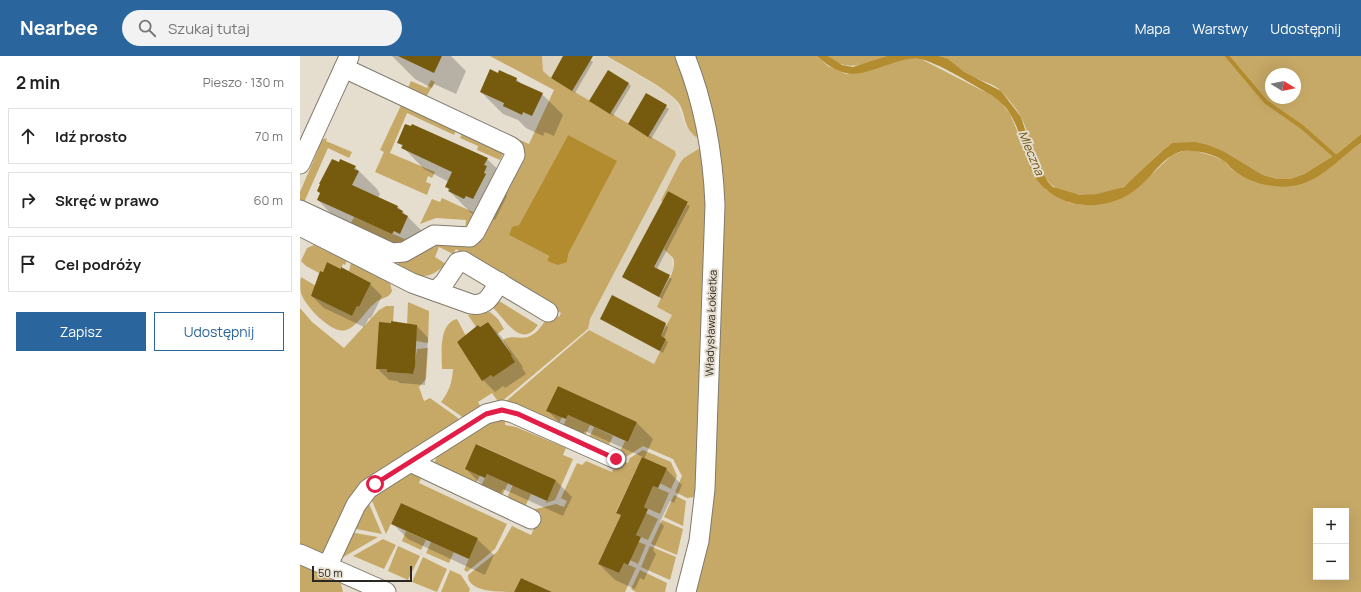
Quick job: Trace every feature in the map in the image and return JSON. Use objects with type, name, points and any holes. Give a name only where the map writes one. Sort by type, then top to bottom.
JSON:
[{"type":"street","name":"Władysława Łokietka","points":[[685,56],[698,97],[709,143],[715,205],[705,494],[699,541],[686,592]]},
{"type":"street","points":[[300,164],[347,62],[514,149],[514,155],[475,232],[470,237],[434,235],[404,252],[392,253],[300,210]]},
{"type":"street","points":[[300,226],[412,283],[470,304],[480,305],[487,301],[499,282]]},
{"type":"street","points":[[434,291],[444,283],[460,261],[463,261],[548,312]]},
{"type":"street","points":[[328,565],[356,505],[362,496],[372,487],[486,414],[502,410],[518,414],[616,459]]},
{"type":"street","points":[[410,462],[531,519]]},
{"type":"street","points":[[300,554],[328,565],[351,585],[386,592]]},
{"type":"shaded area","points":[[490,56],[542,56],[543,71],[551,78],[675,151],[676,155],[590,319],[588,329],[501,402],[497,400],[492,393],[478,402],[482,409],[464,421],[461,416],[441,402],[448,391],[453,374],[453,369],[442,369],[442,340],[447,327],[451,322],[457,319],[466,336],[457,342],[483,380],[490,375],[493,376],[512,355],[503,340],[506,338],[529,337],[536,333],[547,319],[555,315],[559,317],[561,313],[456,249],[453,254],[439,247],[435,257],[446,264],[428,276],[420,276],[372,252],[397,264],[431,244],[434,248],[437,240],[471,246],[520,140],[529,144],[554,90]],"holes":[[[568,135],[569,252],[567,262],[547,261],[549,256],[509,235],[512,228],[519,225]]]},
{"type":"shaded area","points":[[542,56],[606,56],[668,93],[677,102],[686,127],[698,136],[703,148],[700,148],[682,160],[666,190],[688,202],[675,228],[672,257],[673,268],[659,297],[672,315],[662,336],[666,339],[653,364],[589,330],[588,326],[590,319],[676,153],[551,78],[543,71]]},
{"type":"shaded area","points":[[607,56],[678,56],[686,78],[698,136],[696,137],[689,129],[681,107],[673,97],[655,84]]},
{"type":"shaded area","points":[[693,56],[817,56],[828,66],[846,74],[904,59],[921,59],[991,95],[1001,102],[1010,114],[1024,147],[1046,190],[1070,203],[1083,205],[1113,201],[1153,173],[1172,155],[1183,151],[1196,151],[1213,156],[1225,161],[1231,169],[1239,174],[1269,185],[1282,186],[1306,182],[1361,143],[1361,592],[694,592],[722,214]]},
{"type":"shaded area","points":[[828,56],[887,56],[872,62],[849,66],[835,61]]},
{"type":"shaded area","points":[[939,56],[1361,56],[1361,134],[1338,153],[1304,174],[1290,179],[1277,179],[1263,175],[1225,152],[1172,143],[1159,153],[1125,186],[1117,190],[1093,195],[1071,194],[1058,189],[1048,181],[1041,172],[1022,119],[1002,92],[989,83],[964,73]]},
{"type":"shaded area","points":[[431,80],[435,82],[426,97],[407,90],[411,81],[427,88]]},
{"type":"shaded area","points":[[403,101],[458,126],[454,135],[407,113],[390,153],[435,172],[432,178],[428,176],[426,182],[431,184],[427,195],[375,172],[384,152],[380,150]]},
{"type":"shaded area","points":[[464,130],[504,152],[500,160],[477,150],[478,146],[460,138]]},
{"type":"shaded area","points":[[327,138],[326,141],[352,152],[349,158],[328,148],[302,207],[300,206],[300,192],[318,150],[316,144],[320,140]]},
{"type":"shaded area","points":[[700,148],[703,148],[707,175],[698,494],[695,497],[687,498],[675,492],[682,476],[673,459],[643,446],[626,457],[619,454],[625,441],[628,442],[637,422],[558,386],[547,411],[556,415],[558,411],[564,413],[557,427],[504,403],[589,330],[654,364],[666,339],[661,336],[672,315],[657,307],[661,298],[659,297],[670,278],[674,267],[673,258],[664,249],[675,228],[669,225],[678,222],[688,203],[668,191],[662,202],[661,200],[680,163],[684,158]]},
{"type":"shaded area","points":[[442,198],[475,213],[478,218],[465,230],[466,220],[436,218],[420,224],[432,199],[440,202]]},
{"type":"shaded area","points":[[354,217],[407,240],[401,248],[348,229]]},
{"type":"shaded area","points":[[314,245],[347,261],[345,265],[343,264],[341,269],[327,262],[323,272],[320,271],[319,273],[306,266],[301,261],[307,248]]},
{"type":"shaded area","points":[[351,263],[390,283],[392,291],[391,294],[377,301],[354,326],[346,330],[340,330],[326,324],[307,305],[301,293],[301,277],[316,286],[311,296],[352,316],[357,306],[359,307],[371,283],[349,271]]},
{"type":"shaded area","points":[[496,299],[538,325],[531,332],[525,334],[519,333],[513,329],[491,306]]},
{"type":"shaded area","points":[[408,302],[429,311],[428,343],[416,341],[407,325]]},
{"type":"shaded area","points":[[386,306],[394,306],[393,322],[391,321],[376,368],[387,369],[387,372],[413,374],[417,349],[428,348],[426,379],[419,387],[424,401],[430,398],[458,418],[461,423],[371,480],[325,555],[300,547],[300,308],[312,322],[344,348],[379,310]]},
{"type":"shaded area","points":[[490,312],[498,319],[504,329],[497,334],[488,322],[480,327],[478,325],[476,327],[468,315]]},
{"type":"shaded area","points":[[568,415],[590,425],[584,438],[562,429]]},
{"type":"shaded area","points":[[505,417],[505,425],[516,427],[566,448],[563,455],[573,459],[555,500],[546,503],[556,480],[477,444],[482,471],[476,484],[434,464],[440,448],[486,420]]},
{"type":"shaded area","points":[[594,427],[613,436],[607,449],[588,440]]},
{"type":"shaded area","points":[[643,450],[671,462],[677,476],[671,489],[656,481],[667,468],[642,457],[616,512],[621,515],[598,564],[619,573],[624,563],[636,568],[625,592],[552,592],[521,578],[514,592],[500,592],[478,588],[469,581],[468,575],[497,552],[512,526],[531,535],[541,514],[532,510],[556,504],[564,507],[567,501],[561,498],[577,463],[582,465],[586,461],[612,472],[617,459],[628,463],[630,458]]},
{"type":"shaded area","points":[[404,472],[419,473],[421,478],[419,483],[507,524],[495,549],[467,572],[464,570],[478,538],[401,503],[386,534],[370,496]]},
{"type":"shaded area","points":[[487,474],[508,483],[502,496],[481,486]]},
{"type":"shaded area","points":[[513,485],[531,494],[525,507],[507,498]]},
{"type":"shaded area","points":[[653,486],[669,493],[660,514],[644,507]]},
{"type":"shaded area","points":[[674,495],[686,501],[683,526],[664,517]]},
{"type":"shaded area","points":[[367,499],[382,534],[351,528]]},
{"type":"shaded area","points":[[642,511],[658,519],[648,540],[636,535],[641,524],[637,522]]},
{"type":"shaded area","points":[[662,520],[683,529],[677,555],[651,544]]},
{"type":"shaded area","points":[[406,531],[426,540],[421,550],[402,541]]},
{"type":"shaded area","points":[[349,532],[378,537],[340,559]]},
{"type":"shaded area","points":[[383,539],[396,545],[384,569],[353,556]]},
{"type":"shaded area","points":[[634,540],[646,545],[638,564],[626,558]]},
{"type":"shaded area","points":[[431,542],[454,552],[449,563],[426,553]]},
{"type":"shaded area","points":[[398,546],[420,556],[408,580],[388,571]]},
{"type":"shaded area","points":[[650,546],[676,557],[670,580],[641,567]]},
{"type":"shaded area","points":[[423,557],[447,569],[437,592],[412,582]]},
{"type":"shaded area","points":[[300,565],[341,584],[343,592],[300,592]]},
{"type":"shaded area","points":[[450,570],[461,575],[470,589],[469,592],[441,592]]},
{"type":"shaded area","points":[[640,570],[667,583],[665,592],[636,592],[631,589]]},
{"type":"water","name":"Mleczna","points":[[817,56],[828,56],[842,65],[853,67],[887,56],[939,56],[948,59],[964,72],[1001,91],[1021,117],[1035,160],[1048,182],[1053,187],[1080,195],[1097,194],[1124,187],[1172,143],[1195,142],[1208,145],[1225,152],[1263,175],[1277,179],[1290,179],[1304,174],[1338,153],[1361,134],[1361,143],[1314,179],[1298,185],[1288,186],[1258,183],[1240,175],[1225,162],[1215,156],[1199,152],[1184,151],[1171,156],[1132,193],[1123,198],[1102,204],[1081,205],[1070,203],[1061,199],[1048,191],[1039,182],[1032,172],[1021,138],[1008,111],[1002,103],[994,97],[966,80],[946,69],[920,59],[902,60],[874,70],[855,74],[837,70]]},
{"type":"water","points":[[568,135],[617,161],[569,252],[567,262],[558,265],[547,261],[549,256],[509,235],[512,227],[519,225]]},
{"type":"building","points":[[398,56],[442,56],[434,73]]},
{"type":"building","points":[[563,56],[593,56],[572,91],[551,78]]},
{"type":"building","points":[[490,69],[498,73],[499,70],[517,78],[516,81],[543,93],[532,116],[523,112],[522,115],[503,106],[504,103],[480,92]]},
{"type":"building","points":[[608,70],[629,83],[610,114],[589,101]]},
{"type":"building","points":[[646,93],[667,105],[648,137],[628,124]]},
{"type":"building","points":[[405,124],[411,126],[412,124],[488,158],[484,165],[487,166],[484,173],[486,174],[473,199],[466,196],[464,199],[448,191],[450,189],[445,187],[452,172],[401,148],[403,145],[397,143]]},
{"type":"building","points":[[332,159],[339,162],[340,159],[356,166],[354,169],[359,171],[352,185],[398,206],[397,208],[403,211],[402,213],[408,216],[400,234],[394,231],[392,234],[317,200],[320,193],[317,191],[319,184]]},
{"type":"building","points":[[668,191],[688,202],[654,267],[670,275],[659,297],[622,277]]},
{"type":"building","points":[[327,262],[341,269],[341,267],[371,283],[359,307],[357,306],[352,316],[311,296],[320,271],[323,272]]},
{"type":"building","points":[[612,295],[666,323],[661,336],[666,339],[660,351],[600,319]]},
{"type":"building","points":[[391,321],[417,325],[415,366],[413,374],[387,372],[387,369],[376,369],[379,322],[391,323]]},
{"type":"building","points":[[488,322],[512,355],[511,356],[515,362],[493,377],[491,375],[482,381],[457,342],[478,325],[480,327]]},
{"type":"building","points":[[558,386],[637,422],[628,442],[568,415],[566,419],[546,411]]},
{"type":"building","points":[[476,444],[556,480],[547,501],[487,474],[485,478],[465,469]]},
{"type":"building","points":[[642,457],[667,468],[658,488],[653,486],[644,507],[648,509],[636,535],[641,537],[628,565],[624,563],[619,573],[598,564],[621,515],[616,513]]},
{"type":"building","points":[[401,503],[478,538],[469,559],[391,524]]},
{"type":"building","points":[[521,578],[552,592],[514,592]]},
{"type":"waterway","points":[[1227,56],[1266,102],[1302,127],[1336,157]]},
{"type":"route","points":[[375,484],[464,426],[486,414],[502,410],[518,414],[616,459]]}]
